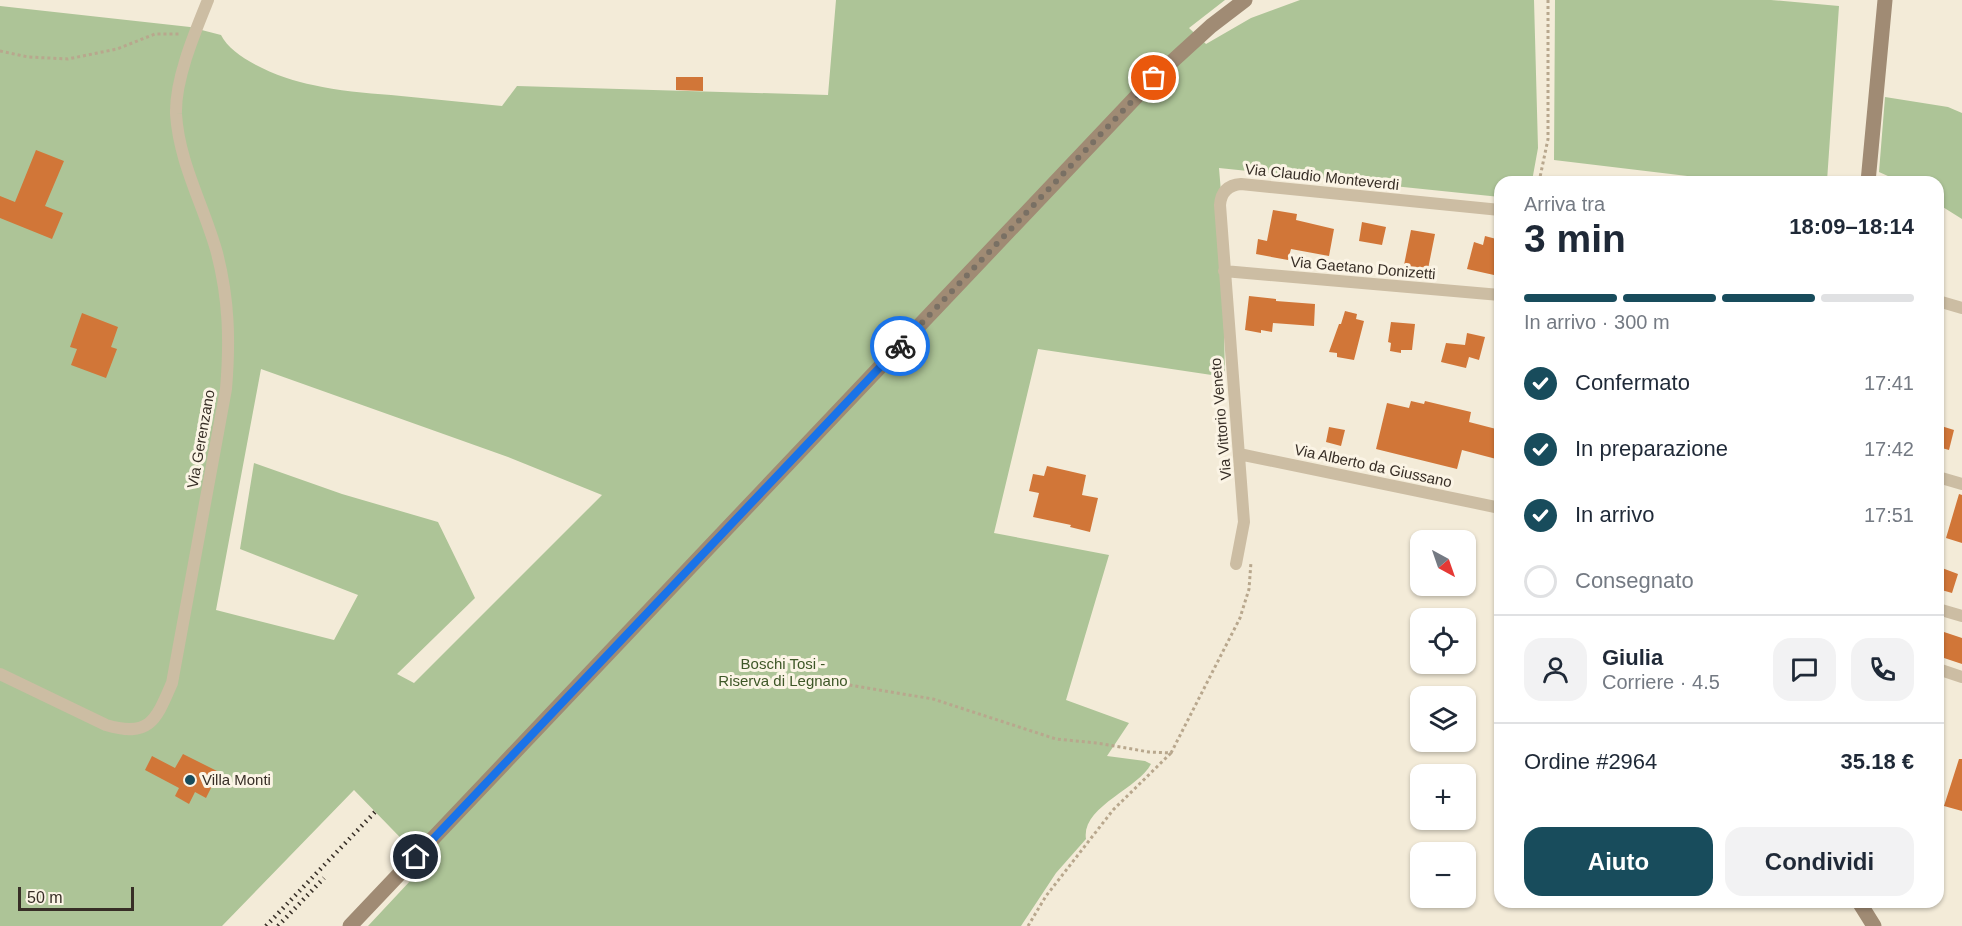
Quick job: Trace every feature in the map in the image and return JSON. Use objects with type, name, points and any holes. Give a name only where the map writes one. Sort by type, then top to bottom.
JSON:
[{"type":"main road","points":[[350,926],[1154,78],[1211,26],[1245,0]]},
{"type":"main road","points":[[1869,176],[1884,1]]},
{"type":"main road","points":[[1863,908],[1874,926]]},
{"type":"street","name":"Via Gerenzano","points":[[0,674],[106,725],[122,729],[144,728],[154,718],[172,683],[226,389],[228,357],[229,315],[217,252],[184,160],[176,114],[177,94],[193,38],[208,0]]},
{"type":"street","name":"Via Claudio Monteverdi","points":[[1224,271],[1220,198],[1223,192],[1234,184],[1494,209]]},
{"type":"street","name":"Via Gaetano Donizetti","points":[[1224,271],[1494,294]]},
{"type":"street","name":"Via Vittorio Veneto","points":[[1224,271],[1244,522],[1236,564]]},
{"type":"street","points":[[1944,303],[1962,308]]},
{"type":"street","name":"Via Alberto da Giussano","points":[[1239,454],[1494,507]]},
{"type":"street","points":[[1944,479],[1962,484]]},
{"type":"street","points":[[1944,611],[1962,616]]},
{"type":"street","points":[[1944,671],[1962,677]]},
{"type":"path","points":[[1540,176],[1548,139],[1548,0]]},
{"type":"path","points":[[0,51],[28,57],[68,60],[117,49],[155,34],[182,34],[193,38]]},
{"type":"path","points":[[1028,926],[1046,896],[1113,810],[1171,753],[1240,618],[1248,589],[1251,554]]},
{"type":"path","points":[[808,678],[933,699],[1056,739],[1171,753]]},
{"type":"green space","name":"Boschi Tosi - Riserva di Legnano","points":[[836,0],[1225,0],[1189,28],[1206,44],[1251,18],[1300,0],[1534,0],[1538,148],[1533,176],[1494,176],[1494,196],[1219,168],[1225,377],[1038,349],[994,533],[1109,555],[1066,700],[1129,723],[1107,756],[1145,761],[1151,764],[1135,782],[1092,817],[1087,828],[1086,839],[1056,873],[1021,926],[368,926],[426,864],[354,790],[222,926],[0,926],[0,6],[190,27],[221,35],[237,53],[275,74],[332,89],[502,106],[517,86],[828,95]],"holes":[[[261,369],[508,457],[602,495],[414,683],[397,674],[475,598],[438,522],[342,494],[254,463],[240,549],[358,595],[334,640],[216,610]]]},
{"type":"green space","points":[[1555,0],[1771,0],[1839,6],[1827,176],[1687,176],[1554,160]]},
{"type":"green space","points":[[1885,97],[1948,107],[1962,113],[1962,219],[1944,208],[1944,176],[1888,176],[1879,172]]},
{"type":"building","points":[[676,77],[703,77],[703,91],[676,90]]},
{"type":"building","points":[[36,150],[64,161],[45,206],[63,213],[52,239],[0,218],[0,196],[15,202]]},
{"type":"building","points":[[1273,210],[1297,214],[1296,220],[1334,229],[1329,256],[1291,249],[1288,260],[1256,254],[1258,239],[1267,241]]},
{"type":"building","points":[[1362,222],[1386,227],[1382,245],[1359,241]]},
{"type":"building","points":[[1411,230],[1435,234],[1427,274],[1403,270]]},
{"type":"building","points":[[1485,236],[1494,238],[1494,275],[1467,269],[1474,242],[1483,245]]},
{"type":"building","points":[[1249,296],[1315,304],[1314,326],[1273,323],[1272,332],[1261,330],[1261,333],[1245,330]]},
{"type":"building","points":[[1345,311],[1357,314],[1356,319],[1364,321],[1354,360],[1337,357],[1337,353],[1329,352]]},
{"type":"building","points":[[82,313],[118,327],[111,347],[117,349],[106,378],[71,365],[77,349],[70,347]]},
{"type":"building","points":[[1391,322],[1415,324],[1412,350],[1401,350],[1401,353],[1390,351],[1391,343],[1388,342]]},
{"type":"building","points":[[1467,333],[1485,337],[1479,360],[1469,357],[1466,368],[1441,362],[1446,343],[1465,345]]},
{"type":"building","points":[[1411,401],[1424,404],[1425,401],[1471,412],[1469,422],[1494,428],[1494,458],[1462,450],[1457,469],[1376,449],[1387,403],[1409,408]]},
{"type":"building","points":[[1329,427],[1345,430],[1341,446],[1326,442]]},
{"type":"building","points":[[1944,427],[1954,430],[1949,450],[1944,449]]},
{"type":"building","points":[[1047,466],[1086,475],[1082,495],[1098,498],[1090,532],[1070,527],[1071,525],[1033,517],[1039,493],[1029,491],[1033,474],[1044,476]]},
{"type":"building","points":[[1959,494],[1962,495],[1962,543],[1946,538]]},
{"type":"building","points":[[1944,569],[1958,574],[1952,593],[1944,591]]},
{"type":"building","points":[[1944,632],[1962,638],[1962,664],[1944,658]]},
{"type":"building","name":"Villa Monti","points":[[183,754],[219,772],[206,798],[195,792],[189,804],[175,796],[179,788],[145,770],[152,756],[175,768]]},
{"type":"building","points":[[1959,759],[1962,759],[1962,811],[1944,806]]},
{"type":"railway","points":[[266,926],[375,812]]},
{"type":"railway","points":[[278,926],[324,878]]},
{"type":"way so far","points":[[900,346],[1154,78]]},
{"type":"place","name":"Villa Monti","points":[[190,780]]},
{"type":"route","points":[[416,857],[900,346]]}]
